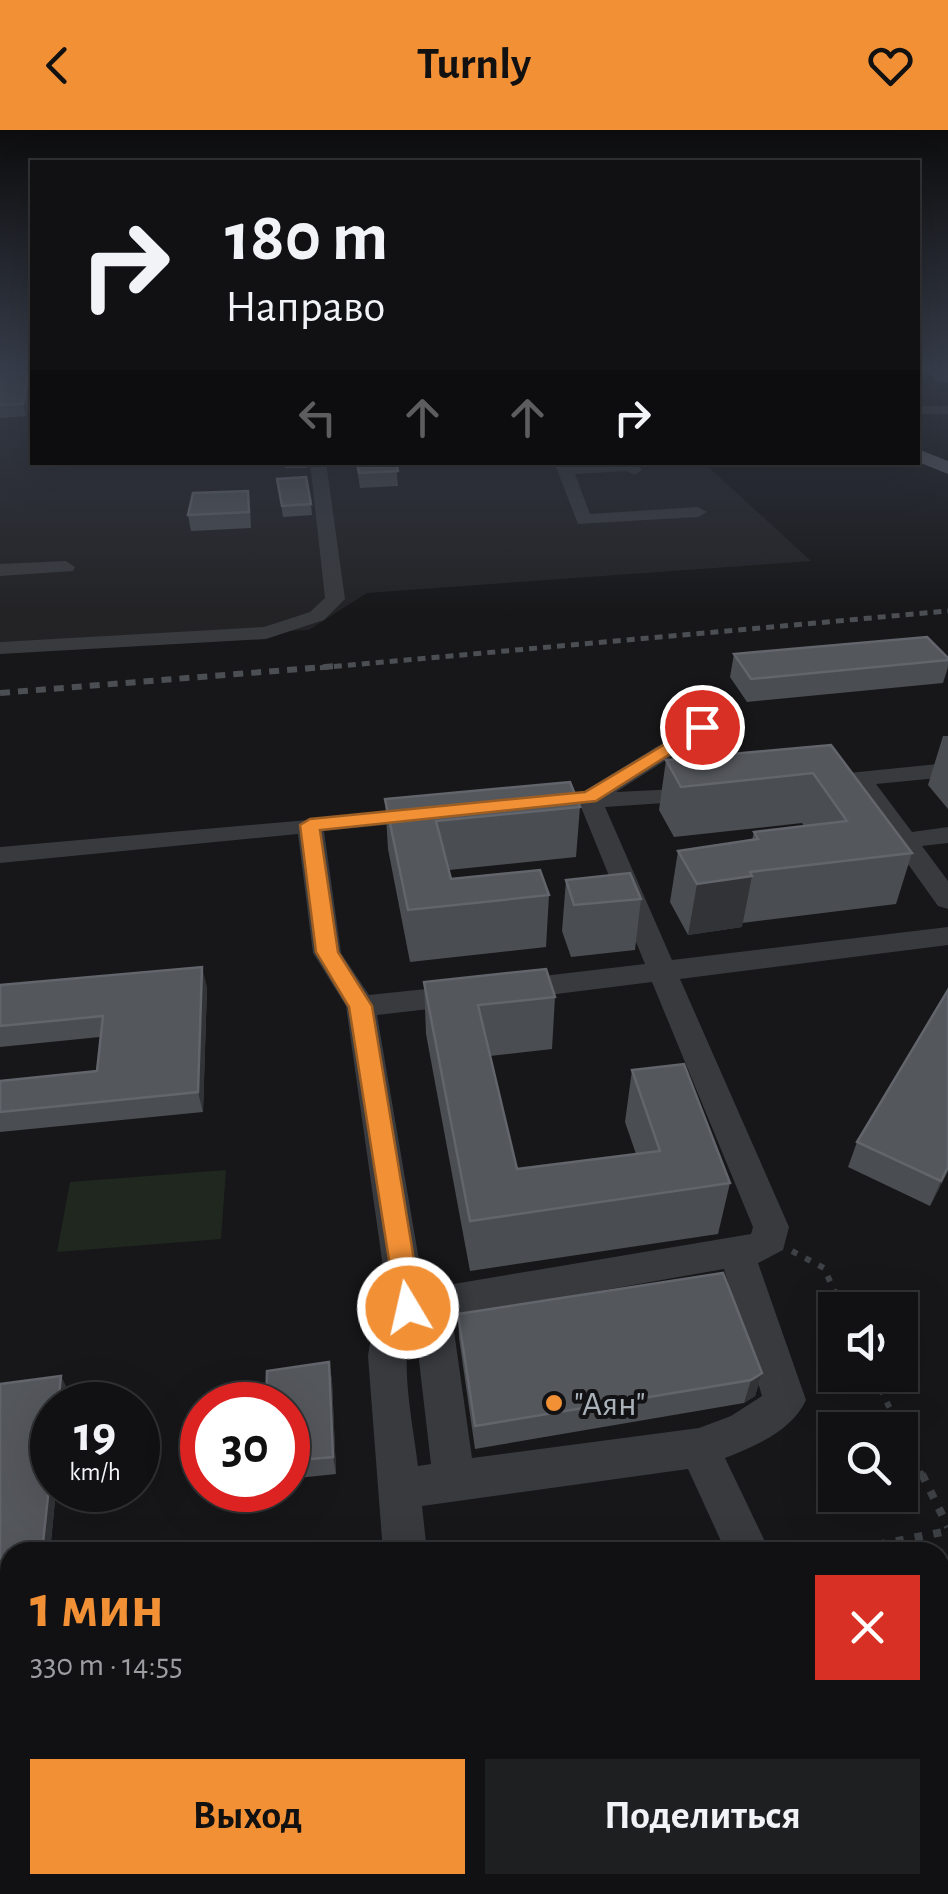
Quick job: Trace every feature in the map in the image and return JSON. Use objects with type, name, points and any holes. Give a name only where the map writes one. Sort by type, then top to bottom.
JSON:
[{"type":"main road","points":[[920,456],[948,468]]},
{"type":"street","points":[[0,648],[266,633],[317,616],[336,599],[318,465]]},
{"type":"street","points":[[634,470],[632,466],[564,466],[584,520],[698,512]]},
{"type":"street","points":[[0,570],[66,567]]},
{"type":"street","points":[[590,798],[730,709]]},
{"type":"street","points":[[797,786],[948,770]]},
{"type":"street","points":[[860,779],[948,900]]},
{"type":"street","points":[[515,805],[590,798],[628,802],[722,793]]},
{"type":"street","points":[[404,1542],[387,1356],[392,1324],[419,1306],[753,1245],[772,1226],[590,798]]},
{"type":"street","points":[[0,856],[459,810]]},
{"type":"street","points":[[310,825],[327,952],[361,1006],[454,1481]]},
{"type":"street","points":[[904,841],[948,836]]},
{"type":"street","points":[[361,1006],[948,936]]},
{"type":"street","points":[[398,1489],[699,1448],[736,1436],[764,1420],[786,1400],[753,1245]]},
{"type":"street","points":[[699,1448],[743,1542]]},
{"type":"path","points":[[753,1245],[824,1268],[835,1292]]},
{"type":"path","points":[[887,1542],[948,1529],[918,1467]]},
{"type":"shaded area","points":[[0,448],[30,448],[30,465],[706,465],[811,561],[367,593],[309,630],[0,642]]},
{"type":"shaded area","points":[[226,1170],[221,1239],[57,1252],[70,1182]]},
{"type":"building","points":[[358,465],[397,465],[398,471],[359,473]]},
{"type":"building","points":[[306,477],[311,504],[282,506],[277,479]]},
{"type":"building","points":[[248,491],[249,512],[188,515],[193,493]]},
{"type":"building","points":[[927,637],[948,660],[751,679],[734,654]]},
{"type":"building","points":[[831,745],[912,853],[750,872],[752,876],[697,884],[678,851],[758,839],[754,832],[847,821],[813,773],[681,787],[666,760]]},
{"type":"building","points":[[570,782],[580,807],[436,821],[451,879],[540,870],[549,895],[408,910],[385,799]]},
{"type":"building","points":[[630,873],[641,899],[574,905],[566,880]]},
{"type":"building","points":[[202,967],[198,1092],[0,1112],[0,1081],[97,1071],[103,1016],[0,1026],[0,985]]},
{"type":"building","points":[[546,969],[555,997],[478,1005],[517,1169],[660,1151],[632,1070],[684,1064],[730,1183],[470,1221],[424,982]]},
{"type":"building","points":[[948,990],[948,1167],[941,1181],[857,1142]]},
{"type":"building","points":[[723,1273],[762,1373],[751,1380],[475,1426],[458,1314]]},
{"type":"building","points":[[329,1362],[333,1457],[310,1459],[310,1382],[267,1382],[267,1371]]},
{"type":"building","points":[[61,1376],[60,1382],[30,1382],[30,1512],[46,1512],[43,1542],[0,1542],[0,1384]]},
{"type":"railway","points":[[306,669],[948,611]]},
{"type":"railway","points":[[0,693],[337,666]]},
{"type":"place","name":"\"Аян\"","points":[[554,1403]]},
{"type":"route","points":[[408,1308],[361,1006],[327,952],[310,825],[590,798],[702,727]]}]
